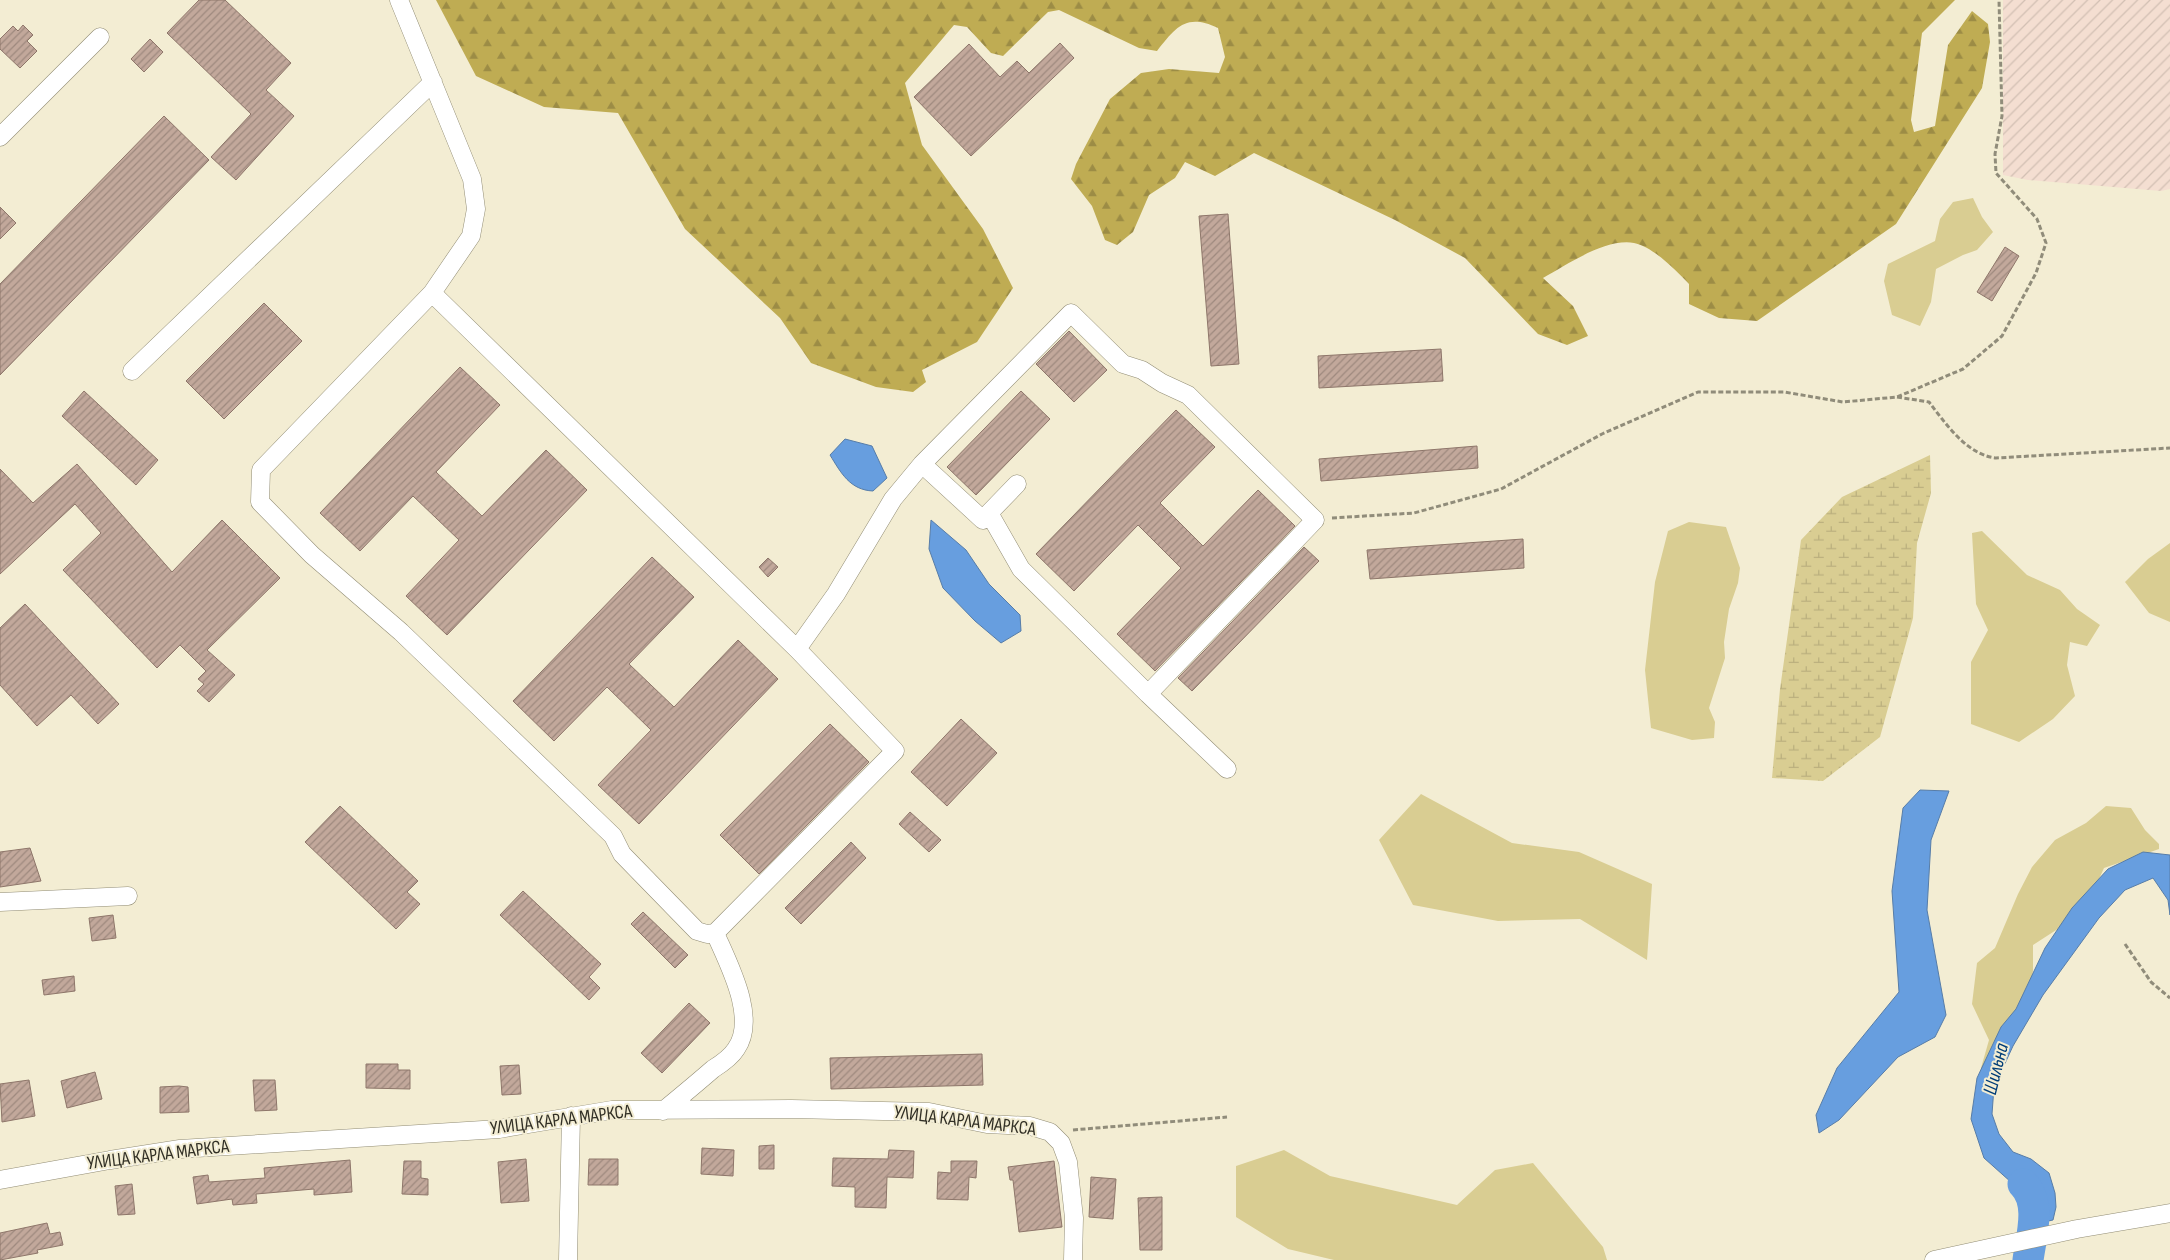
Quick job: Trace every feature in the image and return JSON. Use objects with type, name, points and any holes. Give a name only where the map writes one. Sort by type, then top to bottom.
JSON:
[{"type":"street","points":[[399,0],[472,179],[476,209],[471,236],[432,293],[260,470],[260,502],[312,555],[401,632],[612,836],[622,854],[697,931],[707,934],[715,933],[895,751],[797,649],[432,293]]},
{"type":"street","points":[[0,137],[100,37]]},
{"type":"street","points":[[132,371],[434,82]]},
{"type":"street","points":[[797,649],[836,594],[893,499],[922,464],[1071,313],[1123,364],[1142,370],[1162,383],[1188,395],[1315,520],[1148,694]]},
{"type":"street","points":[[922,464],[983,520],[1017,484]]},
{"type":"street","points":[[989,513],[1022,569],[1227,769]]},
{"type":"street","points":[[0,902],[128,896]]},
{"type":"street","points":[[663,1110],[726,1059],[736,1049],[742,1035],[743,1017],[738,985],[715,933]]},
{"type":"street","name":"УЛИЦА КАРЛА МАРКСА","points":[[0,1180],[180,1149],[499,1128],[612,1110],[791,1109],[929,1112],[987,1124],[1030,1126],[1050,1132],[1061,1143],[1068,1162],[1074,1218],[1073,1260]]},
{"type":"street","points":[[568,1260],[571,1116]]},
{"type":"street","points":[[1934,1260],[2078,1229],[2170,1214]]},
{"type":"path","points":[[1897,397],[1963,369],[2002,336],[2036,273],[2046,243],[2036,218],[1996,172],[1995,154],[2002,116],[1999,0]]},
{"type":"path","points":[[1315,520],[1414,513],[1501,489],[1602,434],[1698,392],[1784,392],[1843,402],[1897,397],[1929,402],[1954,433],[1984,456],[1996,458],[2170,448]]},
{"type":"path","points":[[2125,944],[2151,982],[2170,998]]},
{"type":"path","points":[[1050,1132],[1227,1117]]},
{"type":"shaded area","points":[[2003,0],[2170,0],[2170,189],[2161,191],[2028,180],[2003,175]]},
{"type":"green space","points":[[436,0],[1955,0],[1922,33],[1911,120],[1914,132],[1935,126],[1948,45],[1972,11],[1988,24],[1990,42],[1982,88],[1896,224],[1757,321],[1719,318],[1689,304],[1689,284],[1664,260],[1641,245],[1623,242],[1599,248],[1575,259],[1543,278],[1573,306],[1588,336],[1567,345],[1538,334],[1465,258],[1395,220],[1254,153],[1215,176],[1185,162],[1175,178],[1149,195],[1133,232],[1117,245],[1105,240],[1092,206],[1071,179],[1076,164],[1110,99],[1141,73],[1169,69],[1219,73],[1225,57],[1218,28],[1198,22],[1190,22],[1176,29],[1157,51],[1139,48],[1059,10],[1048,12],[1003,56],[991,53],[967,27],[954,25],[905,83],[922,145],[983,229],[1013,288],[977,342],[922,370],[926,382],[913,392],[876,387],[811,363],[780,318],[685,229],[618,113],[544,107],[476,76]]},
{"type":"green space","points":[[1973,198],[1982,217],[1993,232],[1977,250],[1936,269],[1931,302],[1920,326],[1892,315],[1884,281],[1888,264],[1935,241],[1940,219],[1953,202]]},
{"type":"green space","points":[[1930,455],[1931,493],[1917,543],[1913,618],[1880,737],[1823,781],[1772,778],[1780,689],[1801,540],[1842,497]]},
{"type":"green space","points":[[1689,522],[1726,527],[1740,568],[1738,583],[1729,609],[1724,642],[1725,658],[1709,708],[1715,722],[1714,738],[1692,740],[1651,728],[1645,670],[1655,582],[1668,531]]},
{"type":"green space","points":[[1982,531],[2027,575],[2060,590],[2077,609],[2100,625],[2087,646],[2070,642],[2067,665],[2075,696],[2053,719],[2019,742],[1971,724],[1971,662],[1988,630],[1976,604],[1972,533]]},
{"type":"green space","points":[[2170,543],[2170,622],[2149,613],[2125,582],[2148,559]]},
{"type":"green space","points":[[1421,794],[1512,843],[1579,852],[1652,884],[1647,960],[1580,919],[1498,921],[1413,905],[1379,840]]},
{"type":"green space","points":[[2106,806],[2131,808],[2145,830],[2159,844],[2159,849],[2104,868],[2084,912],[2033,945],[2030,1002],[1983,1090],[1981,1068],[1989,1040],[1972,1004],[1977,963],[1995,948],[2018,894],[2032,867],[2055,840],[2086,823]]},
{"type":"green space","points":[[1284,1150],[1330,1176],[1457,1205],[1495,1170],[1533,1163],[1603,1247],[1607,1260],[1334,1260],[1288,1249],[1236,1217],[1236,1166]]},
{"type":"water","points":[[845,439],[872,446],[887,478],[873,491],[865,490],[852,484],[842,474],[830,455]]},
{"type":"water","points":[[931,520],[966,550],[989,584],[1020,615],[1021,631],[1001,643],[975,621],[943,588],[929,549]]},
{"type":"water","points":[[1920,790],[1949,791],[1931,840],[1927,910],[1946,1015],[1935,1037],[1898,1057],[1839,1120],[1819,1133],[1816,1115],[1837,1068],[1899,992],[1892,891],[1903,808]]},
{"type":"water","points":[[2143,852],[2170,855],[2170,915],[2168,900],[2153,878],[2125,890],[2099,918],[2043,995],[2013,1046],[1994,1087],[1992,1114],[1999,1134],[2013,1152],[2031,1159],[2049,1173],[2055,1193],[2056,1207],[2053,1220],[2030,1225],[2030,1199],[1984,1158],[1971,1119],[1977,1078],[2001,1027],[2016,1009],[2045,948],[2072,908],[2108,869]]},
{"type":"building","points":[[199,0],[225,0],[291,63],[266,90],[294,116],[236,180],[211,157],[251,114],[167,33]]},
{"type":"building","points":[[23,25],[33,35],[27,41],[37,51],[20,68],[0,49],[0,39],[13,26],[18,31]]},
{"type":"building","points":[[150,39],[163,52],[144,72],[131,59]]},
{"type":"building","points":[[1060,43],[1074,58],[971,156],[914,97],[969,44],[1000,77],[1017,61],[1029,73]]},
{"type":"building","points":[[164,116],[209,160],[0,375],[0,284]]},
{"type":"building","points":[[0,207],[16,223],[0,239]]},
{"type":"building","points":[[1228,214],[1239,364],[1211,366],[1199,216]]},
{"type":"building","points":[[2005,247],[2019,256],[1992,301],[1977,292]]},
{"type":"building","points":[[264,303],[302,341],[224,419],[186,381]]},
{"type":"building","points":[[1069,331],[1107,370],[1074,402],[1036,364]]},
{"type":"building","points":[[1441,349],[1443,381],[1319,388],[1318,356]]},
{"type":"building","points":[[460,367],[500,405],[436,472],[482,516],[546,450],[587,490],[447,635],[406,596],[459,540],[413,496],[360,551],[320,513]]},
{"type":"building","points":[[84,391],[158,460],[136,485],[62,416]]},
{"type":"building","points":[[1021,391],[1050,419],[976,495],[947,467]]},
{"type":"building","points":[[1176,410],[1215,447],[1160,503],[1203,546],[1258,490],[1295,526],[1155,671],[1117,634],[1181,568],[1138,525],[1074,591],[1036,554]]},
{"type":"building","points":[[1477,446],[1478,468],[1321,481],[1319,459]]},
{"type":"building","points":[[77,464],[172,572],[222,520],[280,578],[207,650],[235,675],[209,702],[197,691],[204,684],[198,679],[206,671],[180,645],[157,668],[63,570],[101,533],[75,504],[0,574],[0,469],[33,503]]},
{"type":"building","points":[[1523,539],[1524,568],[1370,579],[1367,550]]},
{"type":"building","points":[[1304,547],[1319,561],[1192,691],[1178,678]]},
{"type":"building","points":[[652,557],[694,597],[629,664],[674,707],[738,640],[778,679],[639,824],[598,785],[651,730],[607,687],[554,741],[513,701]]},
{"type":"building","points":[[768,558],[778,567],[768,577],[759,567]]},
{"type":"building","points":[[25,604],[119,704],[98,724],[71,695],[37,726],[0,685],[0,628]]},
{"type":"building","points":[[961,719],[997,753],[947,806],[911,772]]},
{"type":"building","points":[[830,724],[869,762],[759,874],[720,835]]},
{"type":"building","points":[[340,806],[418,881],[407,892],[420,904],[396,929],[305,842]]},
{"type":"building","points":[[910,812],[941,840],[929,852],[899,824]]},
{"type":"building","points":[[851,842],[866,858],[801,924],[785,908]]},
{"type":"building","points":[[30,848],[41,881],[0,887],[0,852]]},
{"type":"building","points":[[523,891],[601,964],[589,977],[600,988],[589,1000],[500,915]]},
{"type":"building","points":[[643,912],[688,955],[675,968],[631,924]]},
{"type":"building","points":[[113,915],[116,938],[92,941],[89,918]]},
{"type":"building","points":[[74,976],[75,991],[44,995],[42,980]]},
{"type":"building","points":[[689,1003],[710,1023],[662,1073],[641,1053]]},
{"type":"building","points":[[982,1054],[983,1085],[831,1089],[830,1058]]},
{"type":"building","points":[[366,1064],[398,1064],[398,1070],[410,1070],[410,1089],[366,1088]]},
{"type":"building","points":[[519,1065],[521,1094],[502,1095],[500,1066]]},
{"type":"building","points":[[95,1072],[102,1099],[67,1108],[61,1081]]},
{"type":"building","points":[[29,1080],[35,1116],[2,1122],[0,1084]]},
{"type":"building","points":[[253,1080],[275,1080],[277,1110],[255,1111]]},
{"type":"building","points":[[160,1087],[188,1087],[189,1112],[160,1113]]},
{"type":"building","points":[[774,1145],[774,1169],[759,1169],[759,1146]]},
{"type":"building","points":[[702,1148],[734,1150],[733,1176],[701,1174]]},
{"type":"building","points":[[889,1150],[914,1151],[913,1178],[887,1177],[886,1208],[855,1207],[855,1187],[832,1186],[833,1158],[888,1159]]},
{"type":"building","points":[[526,1159],[529,1201],[501,1203],[498,1162]]},
{"type":"building","points":[[589,1159],[618,1159],[618,1185],[588,1185]]},
{"type":"building","points":[[350,1160],[352,1192],[314,1195],[314,1189],[256,1194],[257,1203],[233,1205],[232,1199],[197,1204],[193,1177],[208,1175],[209,1182],[265,1178],[264,1168]]},
{"type":"building","points":[[404,1161],[421,1161],[421,1178],[428,1179],[428,1195],[402,1194]]},
{"type":"building","points":[[951,1161],[977,1161],[976,1178],[969,1177],[968,1200],[937,1199],[938,1172],[951,1173]]},
{"type":"building","points":[[1054,1161],[1062,1227],[1019,1232],[1013,1180],[1010,1180],[1008,1167]]},
{"type":"building","points":[[1091,1177],[1116,1179],[1113,1219],[1089,1217]]},
{"type":"building","points":[[132,1184],[135,1214],[118,1215],[115,1186]]},
{"type":"building","points":[[1162,1197],[1162,1250],[1140,1250],[1138,1198]]},
{"type":"building","points":[[47,1223],[50,1234],[60,1232],[63,1245],[37,1250],[38,1253],[0,1260],[0,1233]]},
{"type":"waterway","name":"Шильна","points":[[2023,1184],[2029,1192],[2034,1210],[2033,1231],[2028,1260]]}]
